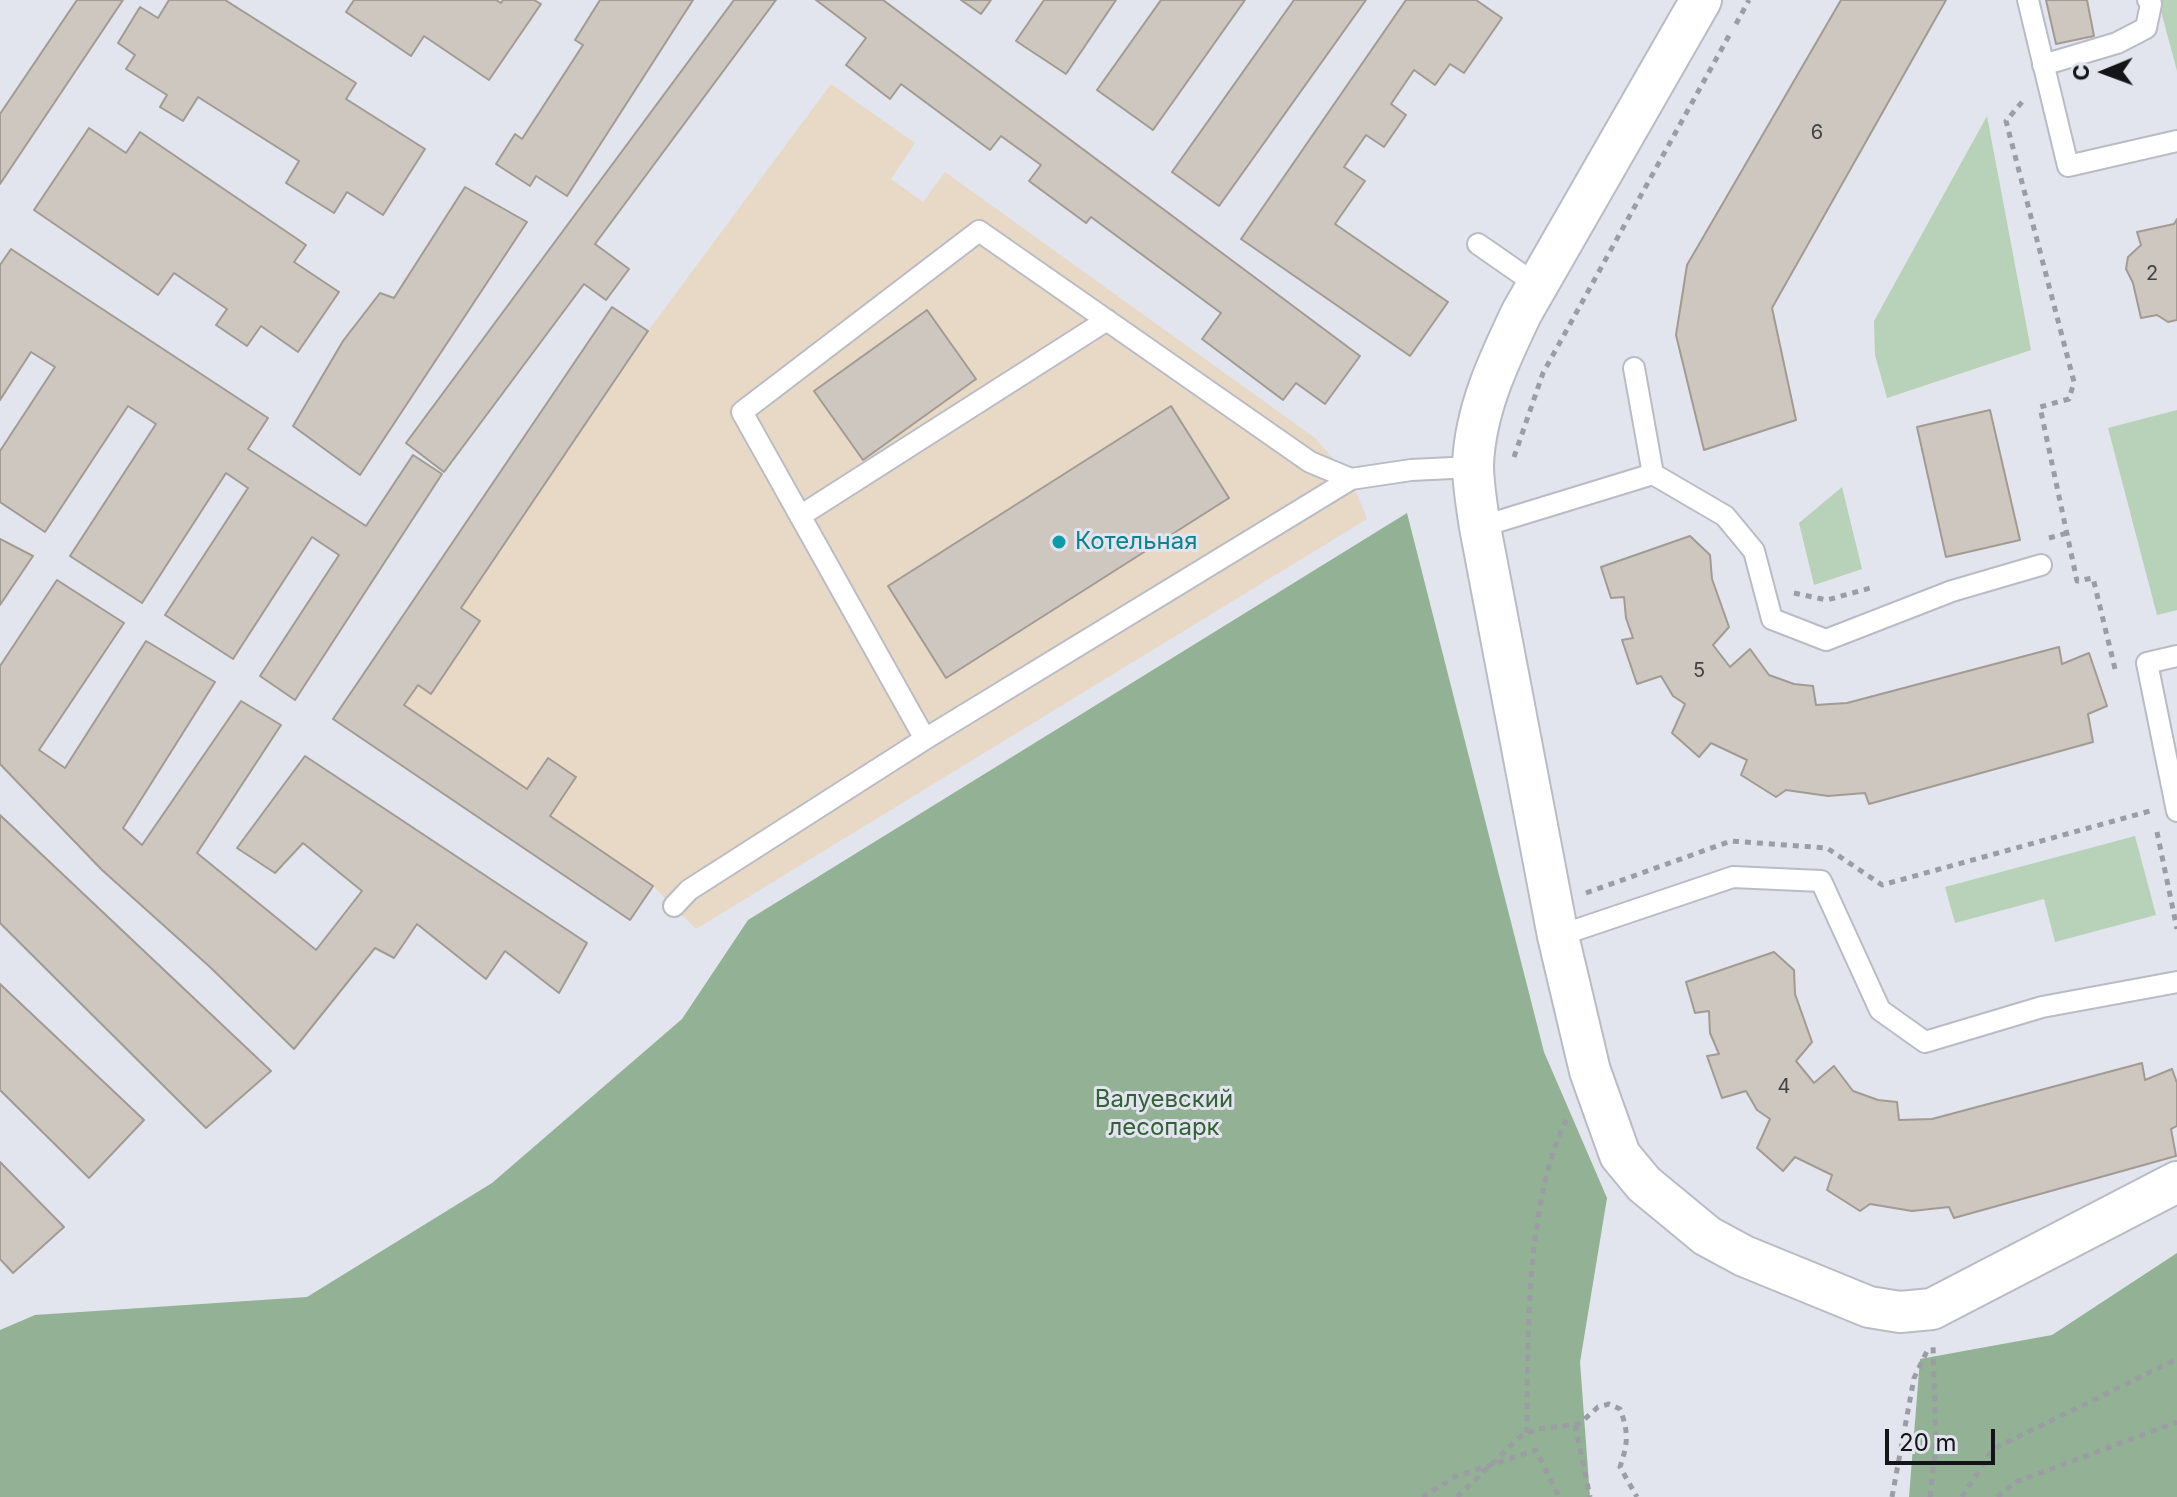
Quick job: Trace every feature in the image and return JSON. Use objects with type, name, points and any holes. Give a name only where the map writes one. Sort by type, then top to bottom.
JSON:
[{"type":"street","points":[[1701,0],[1537,285],[1497,364],[1477,429],[1491,466],[1480,527],[1570,934],[1590,1071],[1614,1141],[1630,1170],[1707,1236],[1744,1256],[1869,1307],[1900,1312],[1932,1309],[2177,1182]]},
{"type":"lane","points":[[2028,0],[2068,166],[2177,141]]},
{"type":"lane","points":[[2043,65],[2117,43],[2146,28],[2151,4],[2148,0]]},
{"type":"lane","points":[[925,739],[742,412],[979,231],[1310,462],[1351,479]]},
{"type":"lane","points":[[1478,244],[1537,285]]},
{"type":"lane","points":[[800,516],[1107,320]]},
{"type":"lane","points":[[1634,368],[1653,474]]},
{"type":"lane","points":[[674,906],[689,890],[925,739],[1351,479],[1411,470],[1491,466]]},
{"type":"lane","points":[[1480,527],[1653,474],[1725,516],[1754,551],[1772,619],[1826,640],[1952,591],[2041,565]]},
{"type":"lane","points":[[2177,656],[2147,663],[2177,811]]},
{"type":"lane","points":[[1570,934],[1733,877],[1821,881],[1880,1010],[1925,1042],[2042,1007],[2177,982]]},
{"type":"path","points":[[1491,466],[1749,0]]},
{"type":"path","points":[[2032,92],[2006,121],[2074,382],[2069,399],[2040,407],[2077,581],[2093,578],[2117,675]]},
{"type":"path","points":[[2037,541],[2067,533]]},
{"type":"path","points":[[1789,579],[1794,593],[1827,600],[1887,584]]},
{"type":"path","points":[[1570,934],[1574,897],[1731,841],[1827,848],[1882,885],[2153,810],[2177,929]]},
{"type":"path","points":[[1892,1497],[1914,1378],[1933,1338],[1936,1444],[1930,1497]]},
{"type":"path","points":[[1962,1497],[1993,1449],[2177,1359]]},
{"type":"path","points":[[1457,1497],[1531,1431],[1575,1425],[1598,1407],[1617,1405],[1629,1436],[1620,1467],[1637,1497]]},
{"type":"path","points":[[1997,1497],[2016,1482],[2177,1422]]},
{"type":"path","points":[[1575,1425],[1590,1497]]},
{"type":"path","points":[[1422,1497],[1455,1477],[1536,1450],[1559,1497]]},
{"type":"path","points":[[1968,1497],[1969,1485]]},
{"type":"shaded area","points":[[831,84],[915,143],[891,179],[923,202],[945,172],[1315,438],[1351,479],[1367,519],[696,929],[653,886],[550,816],[576,777],[548,758],[527,789],[404,705],[461,608],[648,331]]},
{"type":"green space","points":[[2158,0],[2177,0],[2177,71]]},
{"type":"green space","points":[[1987,116],[2031,350],[1887,398],[1875,355],[1874,321]]},
{"type":"green space","points":[[2177,410],[2177,610],[2157,615],[2108,428]]},
{"type":"green space","points":[[1842,487],[1862,569],[1814,585],[1799,523]]},
{"type":"green space","name":"Валуевский лесопарк","points":[[1407,513],[1544,1052],[1607,1198],[1580,1362],[1590,1497],[0,1497],[0,1330],[35,1315],[307,1297],[492,1183],[682,1019],[748,920]]},
{"type":"green space","points":[[2135,836],[2156,915],[2055,942],[2044,899],[1955,923],[1945,887]]},
{"type":"green space","points":[[2177,1253],[2177,1497],[1909,1497],[1920,1359],[2052,1335]]},
{"type":"building","points":[[77,0],[123,0],[0,184],[0,114]]},
{"type":"building","points":[[169,0],[225,0],[356,83],[346,99],[425,149],[383,215],[347,192],[334,213],[286,183],[299,161],[198,97],[183,121],[160,107],[167,95],[126,69],[135,55],[118,43],[140,7],[158,18]]},
{"type":"building","points":[[354,0],[496,0],[501,3],[503,0],[534,0],[541,4],[489,80],[424,36],[411,56],[346,12]]},
{"type":"building","points":[[600,0],[693,0],[567,196],[536,176],[530,186],[496,164],[515,134],[522,139],[583,45],[575,40]]},
{"type":"building","points":[[734,0],[776,0],[595,244],[629,269],[606,300],[584,284],[444,472],[406,443]]},
{"type":"building","points":[[816,0],[883,0],[1360,356],[1325,404],[1296,383],[1283,400],[1202,339],[1221,313],[1091,217],[1086,223],[1029,181],[1041,165],[1001,136],[990,150],[901,84],[890,99],[846,65],[866,38]]},
{"type":"building","points":[[961,0],[991,0],[981,14]]},
{"type":"building","points":[[1044,0],[1116,0],[1066,74],[1016,41]]},
{"type":"building","points":[[1161,0],[1245,0],[1153,130],[1097,90]]},
{"type":"building","points":[[1294,0],[1366,0],[1219,206],[1172,172]]},
{"type":"building","points":[[1406,0],[1476,0],[1502,18],[1464,73],[1450,64],[1435,85],[1414,70],[1391,104],[1406,115],[1384,147],[1366,135],[1344,167],[1365,181],[1335,224],[1448,302],[1410,356],[1241,239]]},
{"type":"building","points":[[1841,0],[1946,0],[1772,308],[1796,420],[1704,450],[1676,335],[1687,265]]},
{"type":"building","points":[[2046,0],[2087,0],[2094,36],[2056,44]]},
{"type":"building","points":[[89,128],[126,153],[140,132],[306,245],[294,262],[339,292],[298,352],[261,326],[247,346],[216,325],[227,309],[174,273],[158,295],[34,210]]},
{"type":"building","points":[[465,187],[527,222],[360,475],[293,426],[343,341],[380,293],[394,298]]},
{"type":"building","points":[[2177,219],[2177,320],[2168,322],[2157,315],[2141,318],[2133,283],[2126,269],[2128,257],[2141,245],[2137,232],[2174,224]]},
{"type":"building","points":[[11,249],[268,418],[248,449],[366,526],[413,455],[442,474],[295,700],[260,676],[339,555],[312,537],[233,659],[165,615],[248,488],[226,473],[142,603],[70,556],[156,424],[128,406],[45,532],[0,502],[0,451],[55,367],[31,352],[0,400],[0,265]]},
{"type":"building","points":[[612,307],[648,331],[461,608],[480,621],[431,694],[418,685],[404,705],[527,789],[548,758],[576,777],[550,816],[653,886],[630,920],[333,719]]},
{"type":"building","points":[[927,310],[976,379],[863,460],[814,391]]},
{"type":"building","name":"Котельная","points":[[1171,406],[1229,498],[946,678],[888,586]]},
{"type":"building","points":[[1990,410],[2020,540],[1946,557],[1917,427]]},
{"type":"building","points":[[1690,536],[1710,555],[1712,579],[1729,627],[1713,645],[1730,667],[1750,649],[1769,675],[1794,684],[1813,686],[1816,705],[1847,703],[2059,647],[2062,664],[2089,653],[2107,706],[2088,714],[2093,742],[1869,804],[1865,793],[1828,796],[1786,790],[1776,797],[1741,775],[1747,760],[1711,743],[1699,757],[1672,733],[1685,704],[1673,696],[1661,676],[1637,684],[1622,640],[1633,638],[1626,618],[1624,597],[1611,598],[1601,567]]},
{"type":"building","points":[[0,539],[33,556],[0,605]]},
{"type":"building","points":[[57,580],[124,623],[39,750],[65,768],[146,641],[215,682],[123,828],[142,845],[241,701],[281,725],[197,853],[316,950],[362,891],[303,843],[275,873],[237,848],[305,756],[587,943],[559,993],[505,951],[486,979],[417,924],[394,958],[375,948],[294,1049],[210,967],[102,870],[0,764],[0,666]]},
{"type":"building","points":[[0,815],[271,1071],[206,1128],[0,923]]},
{"type":"building","points":[[1774,952],[1794,970],[1795,994],[1812,1042],[1796,1061],[1814,1083],[1834,1066],[1853,1091],[1878,1100],[1897,1102],[1899,1120],[1932,1119],[2142,1063],[2145,1080],[2172,1069],[2177,1083],[2177,1126],[2171,1129],[2176,1156],[1954,1218],[1949,1207],[1912,1211],[1870,1204],[1860,1211],[1827,1190],[1832,1175],[1795,1157],[1783,1171],[1757,1148],[1770,1119],[1757,1110],[1746,1091],[1722,1098],[1707,1056],[1719,1054],[1710,1033],[1709,1011],[1695,1013],[1686,982]]},
{"type":"building","points":[[0,984],[144,1120],[89,1178],[0,1090]]},
{"type":"building","points":[[0,1162],[64,1227],[13,1273],[0,1259]]},
{"type":"place","name":"Котельная","points":[[1059,542]]}]
